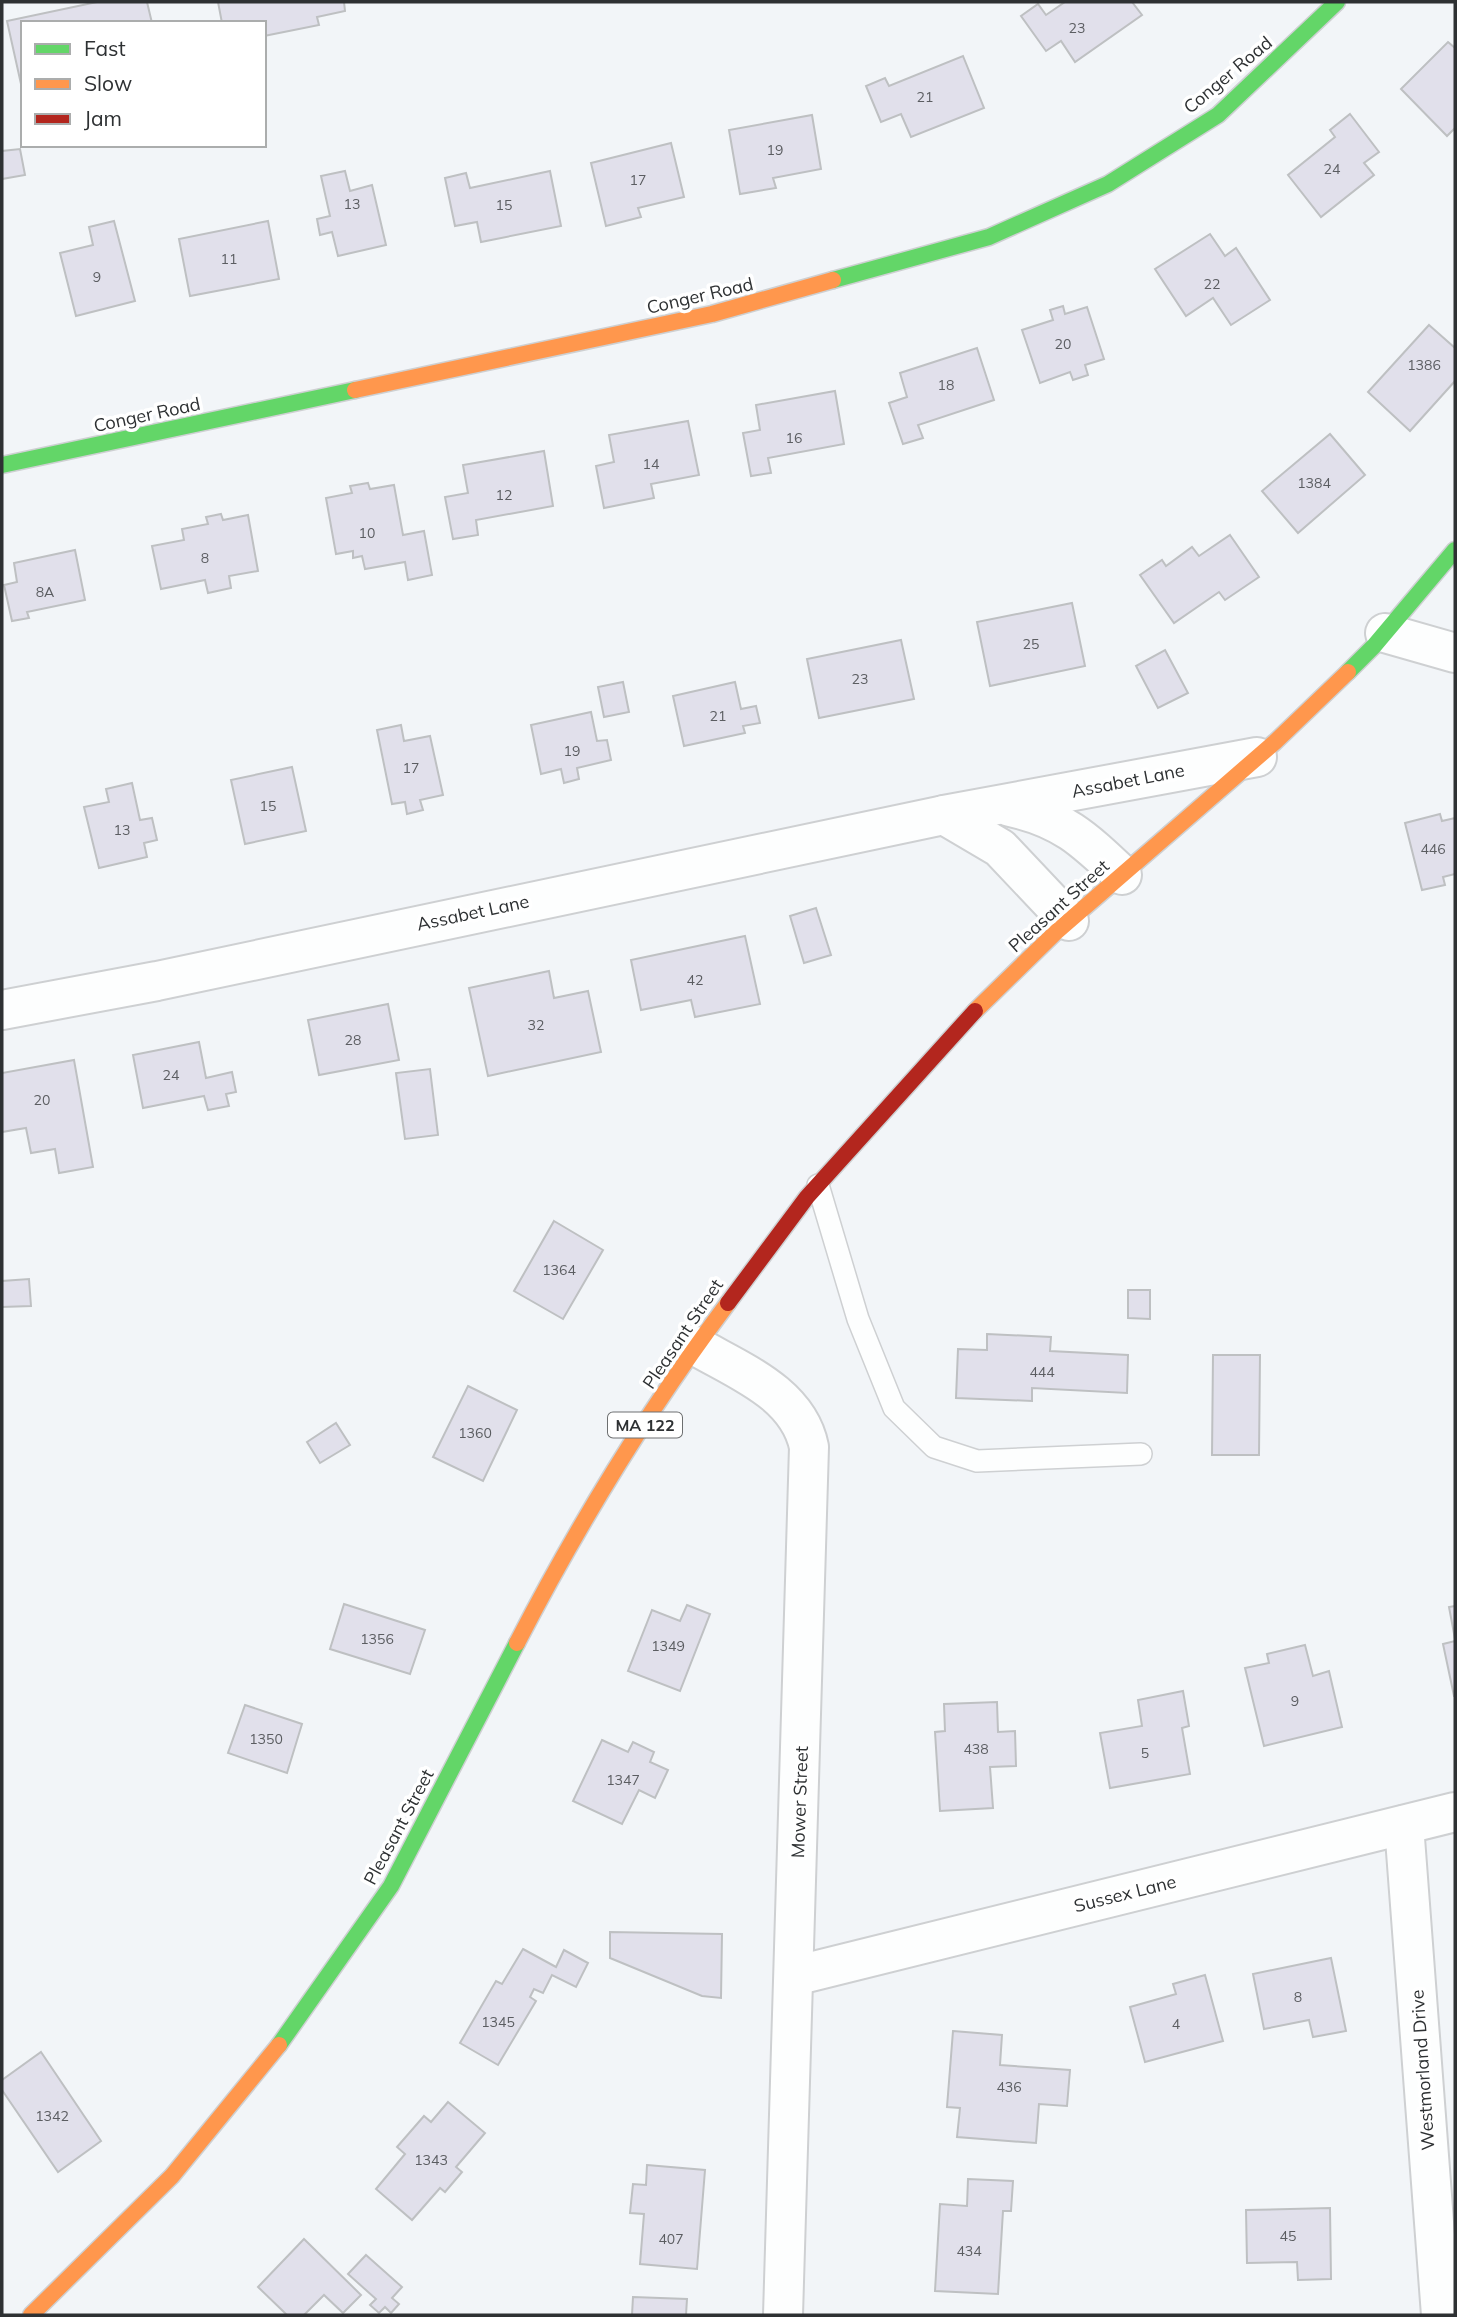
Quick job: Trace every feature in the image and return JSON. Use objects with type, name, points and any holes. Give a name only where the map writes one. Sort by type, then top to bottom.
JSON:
[{"type":"main road","name":"Conger Road","points":[[2,465],[712,314],[989,237],[1108,184],[1217,115],[1305,36],[1337,2]]},
{"type":"main road","name":"Pleasant Street","points":[[30,2315],[172,2176],[288,2034],[391,1886],[569,1544],[696,1346],[818,1185],[990,995],[1069,921],[1257,757],[1385,633],[1455,550]]},
{"type":"street","points":[[1385,633],[1455,653]]},
{"type":"street","name":"Assabet Lane","points":[[2,1010],[157,981],[944,816],[1257,757]]},
{"type":"street","name":"Assabet Lane","points":[[999,805],[1055,819],[1071,829],[1122,875]]},
{"type":"street","points":[[944,816],[1000,848],[1069,921]]},
{"type":"street","name":"Mower Street","points":[[696,1346],[785,1402],[802,1423],[809,1447],[783,2315]]},
{"type":"street","name":"Sussex Lane","points":[[794,1976],[1455,1812]]},
{"type":"street","name":"Westmorland Drive","points":[[1404,1825],[1441,2315]]},
{"type":"lane","points":[[818,1185],[858,1319],[894,1408],[934,1447],[977,1461],[1141,1454]]},
{"type":"building","points":[[97,2],[147,2],[152,21],[21,21],[21,84],[7,21]]},
{"type":"building","points":[[218,2],[344,2],[345,11],[317,17],[319,25],[266,36],[266,21],[222,21]]},
{"type":"building","points":[[1065,2],[1132,2],[1142,15],[1075,62],[1061,41],[1046,51],[1021,16],[1038,4],[1046,15]]},
{"type":"building","points":[[1448,42],[1455,48],[1455,128],[1447,136],[1401,89]]},
{"type":"building","points":[[963,56],[984,108],[911,137],[901,114],[881,122],[866,86],[885,78],[889,86]]},
{"type":"building","points":[[1350,114],[1379,152],[1364,163],[1374,175],[1321,217],[1288,175],[1335,137],[1330,130]]},
{"type":"building","points":[[812,115],[821,169],[773,178],[776,188],[740,194],[729,130]]},
{"type":"building","points":[[671,143],[684,197],[638,208],[641,217],[606,226],[591,163]]},
{"type":"building","points":[[20,149],[25,175],[2,179],[2,151]]},
{"type":"building","points":[[345,171],[350,191],[372,185],[386,245],[338,256],[332,232],[320,235],[317,219],[330,216],[321,176]]},
{"type":"building","points":[[550,171],[561,226],[481,242],[477,222],[455,226],[445,178],[466,173],[470,188]]},
{"type":"building","points":[[114,221],[135,301],[76,316],[60,253],[93,245],[89,227]]},
{"type":"building","points":[[268,221],[279,279],[190,296],[179,239]]},
{"type":"building","points":[[1210,234],[1225,256],[1236,248],[1270,300],[1231,325],[1213,298],[1186,316],[1155,269]]},
{"type":"building","points":[[1063,306],[1065,314],[1087,307],[1104,359],[1085,365],[1088,375],[1073,380],[1070,372],[1040,383],[1022,330],[1053,320],[1050,310]]},
{"type":"building","points":[[1429,325],[1455,348],[1455,381],[1410,431],[1368,392]]},
{"type":"building","points":[[977,348],[994,400],[918,425],[923,438],[903,444],[889,403],[907,397],[900,373]]},
{"type":"building","points":[[835,391],[844,444],[768,458],[771,473],[751,476],[743,433],[760,430],[756,405]]},
{"type":"building","points":[[688,421],[699,475],[651,484],[654,498],[604,508],[596,466],[614,462],[609,435]]},
{"type":"building","points":[[1330,434],[1365,475],[1298,533],[1262,491]]},
{"type":"building","points":[[544,451],[553,506],[476,520],[478,535],[453,539],[445,497],[468,493],[463,465]]},
{"type":"building","points":[[368,483],[370,489],[394,485],[403,535],[424,531],[432,575],[408,580],[405,562],[365,569],[362,556],[353,558],[353,551],[336,554],[326,498],[352,493],[350,486]]},
{"type":"building","points":[[221,514],[223,520],[248,515],[258,571],[229,576],[231,588],[208,593],[205,580],[161,589],[152,546],[184,540],[182,529],[208,524],[206,517]]},
{"type":"building","points":[[1230,535],[1259,577],[1225,600],[1219,592],[1174,623],[1140,575],[1162,560],[1166,566],[1192,547],[1199,556]]},
{"type":"building","points":[[75,550],[85,600],[27,612],[29,618],[12,621],[4,585],[17,582],[14,563]]},
{"type":"building","points":[[1072,603],[1085,666],[990,686],[977,622]]},
{"type":"building","points":[[901,640],[914,699],[819,718],[807,659]]},
{"type":"building","points":[[1165,650],[1188,693],[1158,708],[1136,666]]},
{"type":"building","points":[[623,682],[629,712],[604,717],[598,687]]},
{"type":"building","points":[[735,682],[741,709],[756,706],[760,723],[743,726],[745,733],[684,746],[673,696]]},
{"type":"building","points":[[591,712],[597,741],[607,740],[611,760],[577,768],[579,779],[564,783],[561,769],[541,774],[531,725]]},
{"type":"building","points":[[401,725],[404,741],[430,736],[443,795],[420,800],[423,810],[407,814],[405,802],[392,804],[377,730]]},
{"type":"building","points":[[292,767],[306,831],[245,844],[231,780]]},
{"type":"building","points":[[132,783],[140,820],[152,818],[157,840],[144,843],[147,857],[99,868],[84,807],[109,802],[106,789]]},
{"type":"building","points":[[1440,814],[1442,821],[1455,818],[1455,874],[1443,877],[1445,885],[1422,890],[1405,823]]},
{"type":"building","points":[[816,908],[831,955],[804,963],[790,916]]},
{"type":"building","points":[[745,936],[760,1004],[695,1017],[691,1000],[641,1010],[631,960]]},
{"type":"building","points":[[549,971],[554,998],[588,991],[601,1052],[488,1076],[469,988]]},
{"type":"building","points":[[388,1004],[399,1060],[319,1075],[308,1020]]},
{"type":"building","points":[[199,1042],[206,1078],[232,1072],[236,1092],[226,1094],[229,1106],[208,1110],[204,1096],[143,1108],[133,1055]]},
{"type":"building","points":[[74,1060],[93,1167],[59,1173],[55,1149],[31,1153],[26,1128],[2,1132],[2,1073]]},
{"type":"building","points":[[430,1069],[438,1135],[405,1139],[396,1073]]},
{"type":"building","points":[[554,1221],[603,1250],[563,1319],[514,1291]]},
{"type":"building","points":[[29,1279],[31,1306],[2,1307],[2,1281]]},
{"type":"building","points":[[1128,1290],[1150,1290],[1150,1319],[1128,1318]]},
{"type":"building","points":[[987,1334],[1051,1337],[1050,1351],[1128,1355],[1127,1393],[1032,1388],[1032,1401],[956,1398],[958,1349],[987,1350]]},
{"type":"building","points":[[1213,1355],[1260,1355],[1259,1455],[1212,1455]]},
{"type":"building","points":[[468,1386],[517,1410],[483,1481],[433,1457]]},
{"type":"building","points":[[336,1423],[350,1445],[320,1463],[307,1442]]},
{"type":"building","points":[[344,1604],[425,1630],[410,1674],[330,1649]]},
{"type":"building","points":[[687,1605],[710,1614],[680,1691],[628,1671],[652,1610],[680,1621]]},
{"type":"building","points":[[1455,1606],[1455,1639],[1449,1607]]},
{"type":"building","points":[[1455,1641],[1455,1696],[1454,1696],[1443,1644]]},
{"type":"building","points":[[1305,1645],[1313,1676],[1329,1671],[1342,1727],[1264,1746],[1245,1668],[1269,1663],[1267,1654]]},
{"type":"building","points":[[1183,1691],[1189,1726],[1182,1728],[1190,1774],[1110,1788],[1100,1733],[1142,1726],[1138,1700]]},
{"type":"building","points":[[997,1702],[998,1732],[1015,1731],[1016,1766],[990,1767],[993,1808],[940,1811],[935,1732],[945,1731],[944,1704]]},
{"type":"building","points":[[245,1705],[302,1724],[287,1773],[228,1753]]},
{"type":"building","points":[[602,1740],[628,1752],[633,1742],[654,1752],[650,1762],[668,1770],[655,1798],[639,1790],[622,1824],[573,1801]]},
{"type":"building","points":[[610,1932],[722,1934],[721,1998],[702,1996],[610,1958]]},
{"type":"building","points":[[523,1949],[556,1967],[564,1950],[588,1963],[576,1987],[552,1975],[543,1993],[534,1989],[530,1997],[536,2001],[498,2065],[460,2043],[496,1981],[502,1984]]},
{"type":"building","points":[[1331,1958],[1346,2031],[1313,2037],[1309,2020],[1264,2029],[1253,1974]]},
{"type":"building","points":[[1205,1975],[1223,2041],[1145,2062],[1130,2007],[1176,1994],[1173,1984]]},
{"type":"building","points":[[953,2031],[1002,2035],[1000,2065],[1070,2070],[1067,2106],[1039,2104],[1036,2143],[957,2137],[960,2108],[947,2107]]},
{"type":"building","points":[[41,2052],[101,2141],[58,2172],[2,2090],[2,2080]]},
{"type":"building","points":[[448,2102],[485,2133],[456,2167],[462,2172],[445,2192],[440,2188],[412,2220],[376,2189],[405,2154],[397,2147],[424,2116],[431,2122]]},
{"type":"building","points":[[647,2165],[705,2170],[697,2269],[640,2264],[644,2214],[630,2213],[633,2184],[646,2185]]},
{"type":"building","points":[[968,2179],[1013,2181],[1011,2211],[1003,2211],[998,2294],[935,2291],[940,2204],[967,2206]]},
{"type":"building","points":[[1330,2208],[1331,2279],[1298,2280],[1297,2262],[1247,2263],[1246,2210]]},
{"type":"building","points":[[304,2239],[361,2295],[343,2313],[324,2295],[304,2315],[287,2315],[258,2287]]},
{"type":"building","points":[[366,2255],[402,2287],[392,2298],[399,2304],[391,2313],[385,2307],[379,2313],[370,2305],[376,2299],[348,2274]]},
{"type":"building","points":[[633,2297],[687,2299],[686,2315],[632,2315]]},
{"type":"traffic: fast","points":[[833,280],[989,237],[1108,184],[1218,115],[1337,2]]},
{"type":"traffic: fast","points":[[2,465],[355,390]]},
{"type":"traffic: fast","points":[[1348,672],[1374,646],[1455,550]]},
{"type":"traffic: fast","points":[[279,2045],[391,1886],[517,1643]]},
{"type":"traffic: slow","points":[[355,390],[712,314],[833,280]]},
{"type":"traffic: slow","points":[[975,1011],[1055,933],[1275,742],[1348,672]]},
{"type":"traffic: slow","points":[[517,1643],[564,1555],[615,1469],[698,1343],[728,1303]]},
{"type":"traffic: slow","points":[[31,2315],[172,2176],[279,2045]]},
{"type":"traffic: jam","points":[[728,1303],[807,1197],[975,1011]]}]
